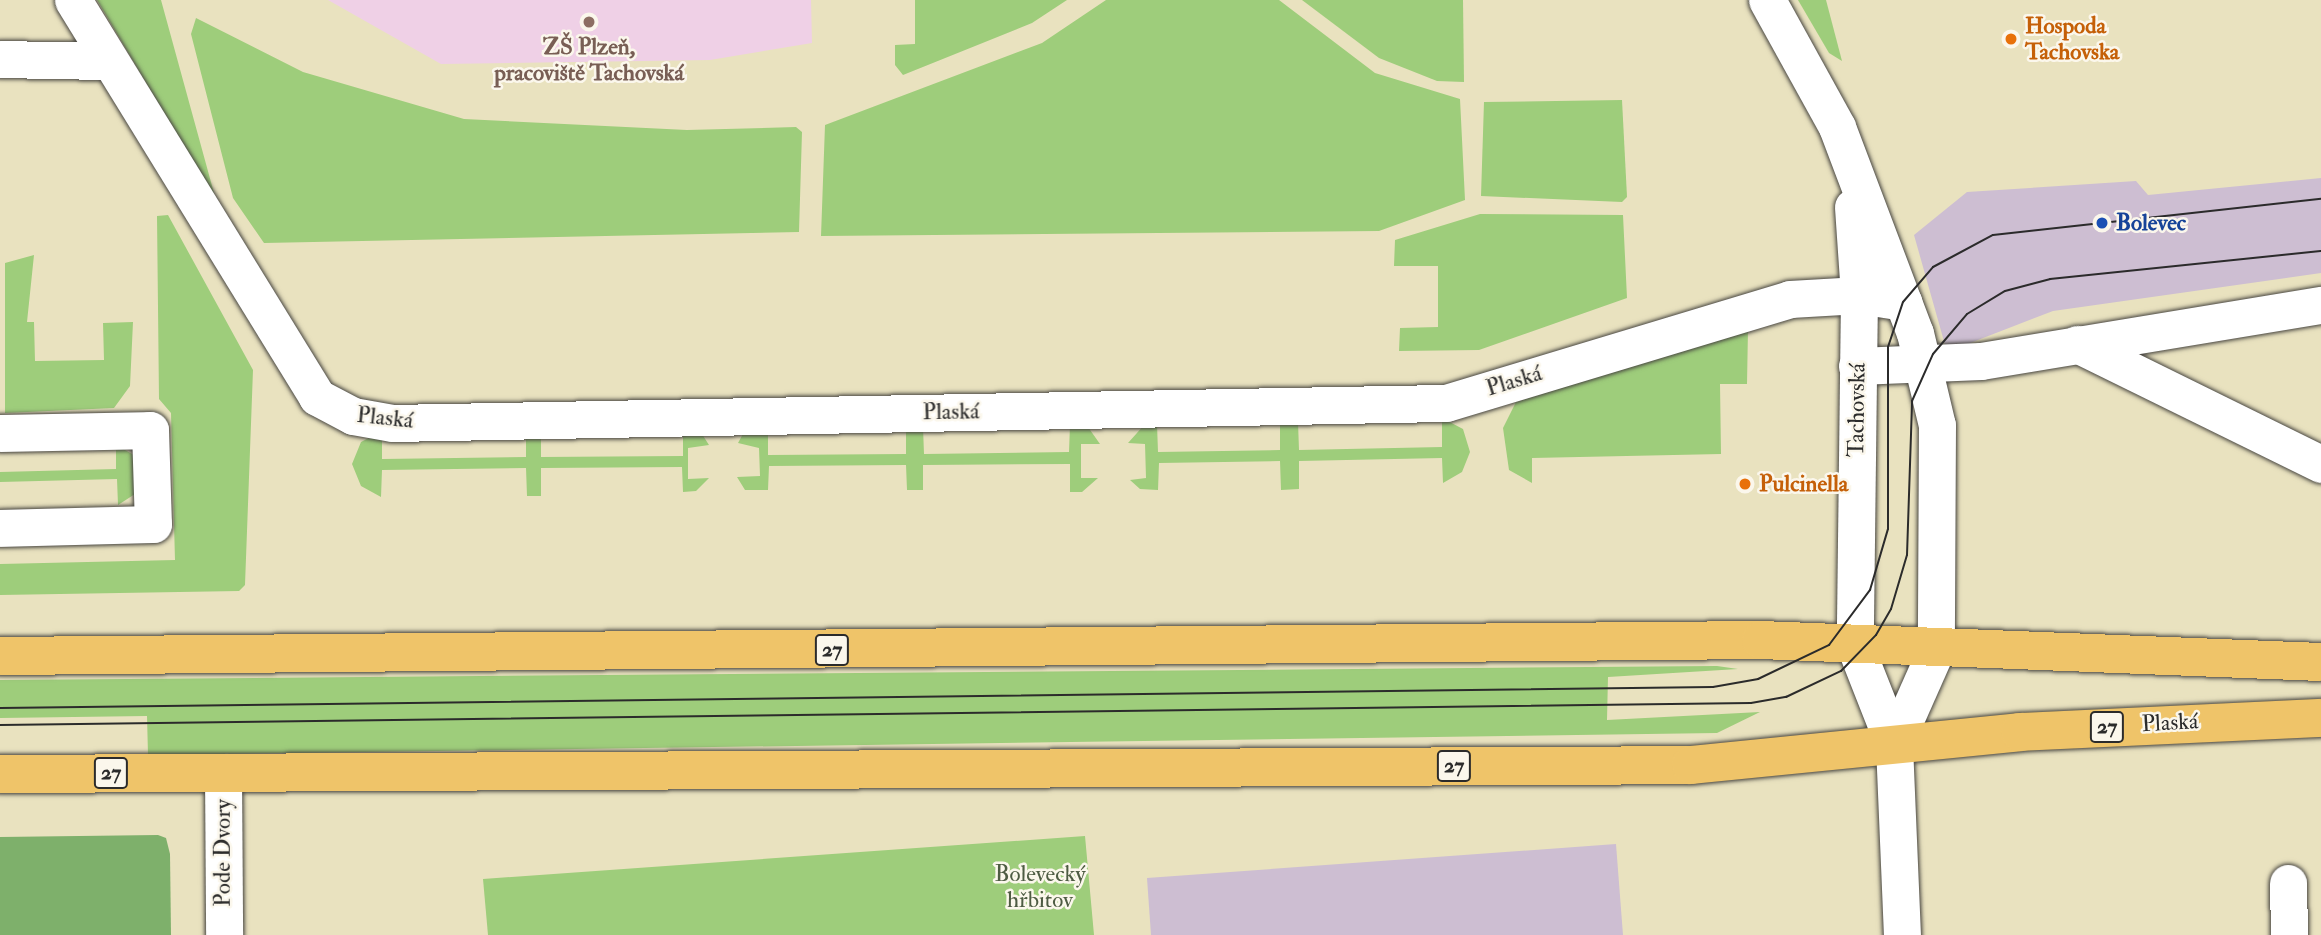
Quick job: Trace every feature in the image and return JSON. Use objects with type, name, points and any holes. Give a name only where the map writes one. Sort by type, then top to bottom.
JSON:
[{"type":"main road","name":"27","points":[[0,656],[1690,640],[2321,662]]},
{"type":"main road","name":"Plaská","points":[[0,774],[1691,765],[2034,731],[2321,718]]},
{"type":"street","name":"Plaská","points":[[73,0],[106,61],[190,185],[317,397],[353,416],[392,423],[1446,403],[1790,299],[1859,295],[1903,302]]},
{"type":"street","name":"Tachovská","points":[[1767,0],[1837,127],[1851,175],[1903,302]]},
{"type":"street","points":[[0,58],[106,61]]},
{"type":"street","name":"Tachovská","points":[[1851,175],[1859,295],[1855,646]]},
{"type":"street","points":[[1894,745],[1936,650],[1937,425],[1925,367],[1903,302]]},
{"type":"street","points":[[1857,366],[1925,367],[1981,361],[2321,306]]},
{"type":"street","points":[[2077,344],[2321,464]]},
{"type":"street","points":[[1937,425],[1953,385],[1981,361]]},
{"type":"street","points":[[0,433],[150,430],[153,524],[0,528]]},
{"type":"street","points":[[1855,646],[1894,745],[1900,933]]},
{"type":"street","name":"Pode Dvory","points":[[223,772],[224,935]]},
{"type":"street","points":[[2288,883],[2290,935]]},
{"type":"shaded area","name":"ZŠ Plzeň, pracoviště Tachovská","points":[[328,0],[811,0],[812,43],[710,60],[441,64]]},
{"type":"shaded area","points":[[2321,178],[2321,273],[2053,311],[1947,352],[1914,235],[1967,192],[2136,181],[2148,195]]},
{"type":"shaded area","points":[[1616,844],[1623,935],[1151,935],[1147,878]]},
{"type":"green space","points":[[97,0],[161,0],[217,204],[199,172]]},
{"type":"green space","points":[[915,0],[1067,0],[1032,23],[903,75],[895,65],[895,45],[915,44]]},
{"type":"green space","points":[[1106,0],[1279,0],[1375,73],[1460,99],[1465,200],[1379,231],[821,236],[825,125],[1042,43]]},
{"type":"green space","points":[[1302,0],[1463,0],[1464,82],[1437,81],[1379,58]]},
{"type":"green space","points":[[1798,0],[1826,0],[1842,61],[1829,53]]},
{"type":"green space","points":[[196,18],[303,72],[464,119],[687,130],[796,127],[802,132],[799,232],[264,243],[233,198],[191,34]]},
{"type":"green space","points":[[1622,100],[1627,197],[1622,202],[1481,196],[1484,102]]},
{"type":"green space","points":[[1480,214],[1623,215],[1627,298],[1479,350],[1399,351],[1400,328],[1438,327],[1438,266],[1394,266],[1395,240]]},
{"type":"green space","points":[[168,215],[253,370],[245,585],[239,591],[0,595],[0,564],[175,560],[171,413],[159,399],[157,216]]},
{"type":"green space","points":[[34,255],[27,322],[34,322],[35,361],[104,360],[103,323],[133,322],[130,386],[114,408],[5,413],[5,263]]},
{"type":"green space","points":[[1748,329],[1747,384],[1720,384],[1721,454],[1532,458],[1532,483],[1509,470],[1503,428],[1516,402]]},
{"type":"green space","points":[[1442,418],[1463,429],[1470,452],[1462,472],[1443,483],[1442,458],[1299,461],[1299,489],[1281,490],[1280,461],[1159,463],[1158,490],[1140,489],[1130,480],[1146,478],[1145,444],[1128,443],[1145,424],[1157,424],[1158,452],[1280,450],[1280,423],[1298,422],[1299,450],[1442,447]]},
{"type":"green space","points":[[1070,425],[1088,427],[1100,444],[1081,444],[1081,478],[1098,478],[1082,492],[1070,492],[1070,464],[923,465],[923,490],[907,490],[906,465],[769,466],[768,490],[745,490],[737,477],[760,476],[759,448],[738,443],[744,432],[768,428],[768,455],[906,454],[906,427],[923,427],[924,454],[1069,452]]},
{"type":"green space","points":[[683,429],[700,431],[709,445],[688,448],[688,479],[709,478],[696,491],[683,492],[682,467],[541,468],[541,496],[527,496],[526,468],[382,470],[381,497],[361,486],[352,464],[361,442],[382,431],[382,459],[526,457],[526,430],[541,430],[541,457],[683,456]]},
{"type":"green space","points":[[116,445],[134,455],[135,494],[118,505],[117,479],[0,482],[0,472],[116,469]]},
{"type":"green space","points":[[1717,666],[1738,669],[1608,677],[1607,720],[1760,712],[1717,733],[148,755],[147,716],[0,718],[0,680]]},
{"type":"green space","points":[[158,835],[166,838],[170,854],[171,935],[0,935],[0,837]]},
{"type":"green space","name":"Bolevecký hřbitov","points":[[1085,836],[1094,935],[488,935],[483,879]]},
{"type":"tram line","points":[[0,708],[1713,687],[1758,679],[1829,645],[1870,590],[1888,529],[1888,347],[1903,302],[1933,267],[1993,235],[2321,199]]},
{"type":"tram line","points":[[0,725],[1751,703],[1786,697],[1841,671],[1876,635],[1891,609],[1907,555],[1912,401],[1933,354],[1967,314],[2005,291],[2050,279],[2321,251]]},
{"type":"place","name":"ZŠ Plzeň, pracoviště Tachovská","points":[[589,22]]},
{"type":"place","name":"Hospoda Tachovska","points":[[2011,39]]},
{"type":"place","name":"Bolevec","points":[[2102,223]]},
{"type":"place","name":"Pulcinella","points":[[1745,484]]}]
